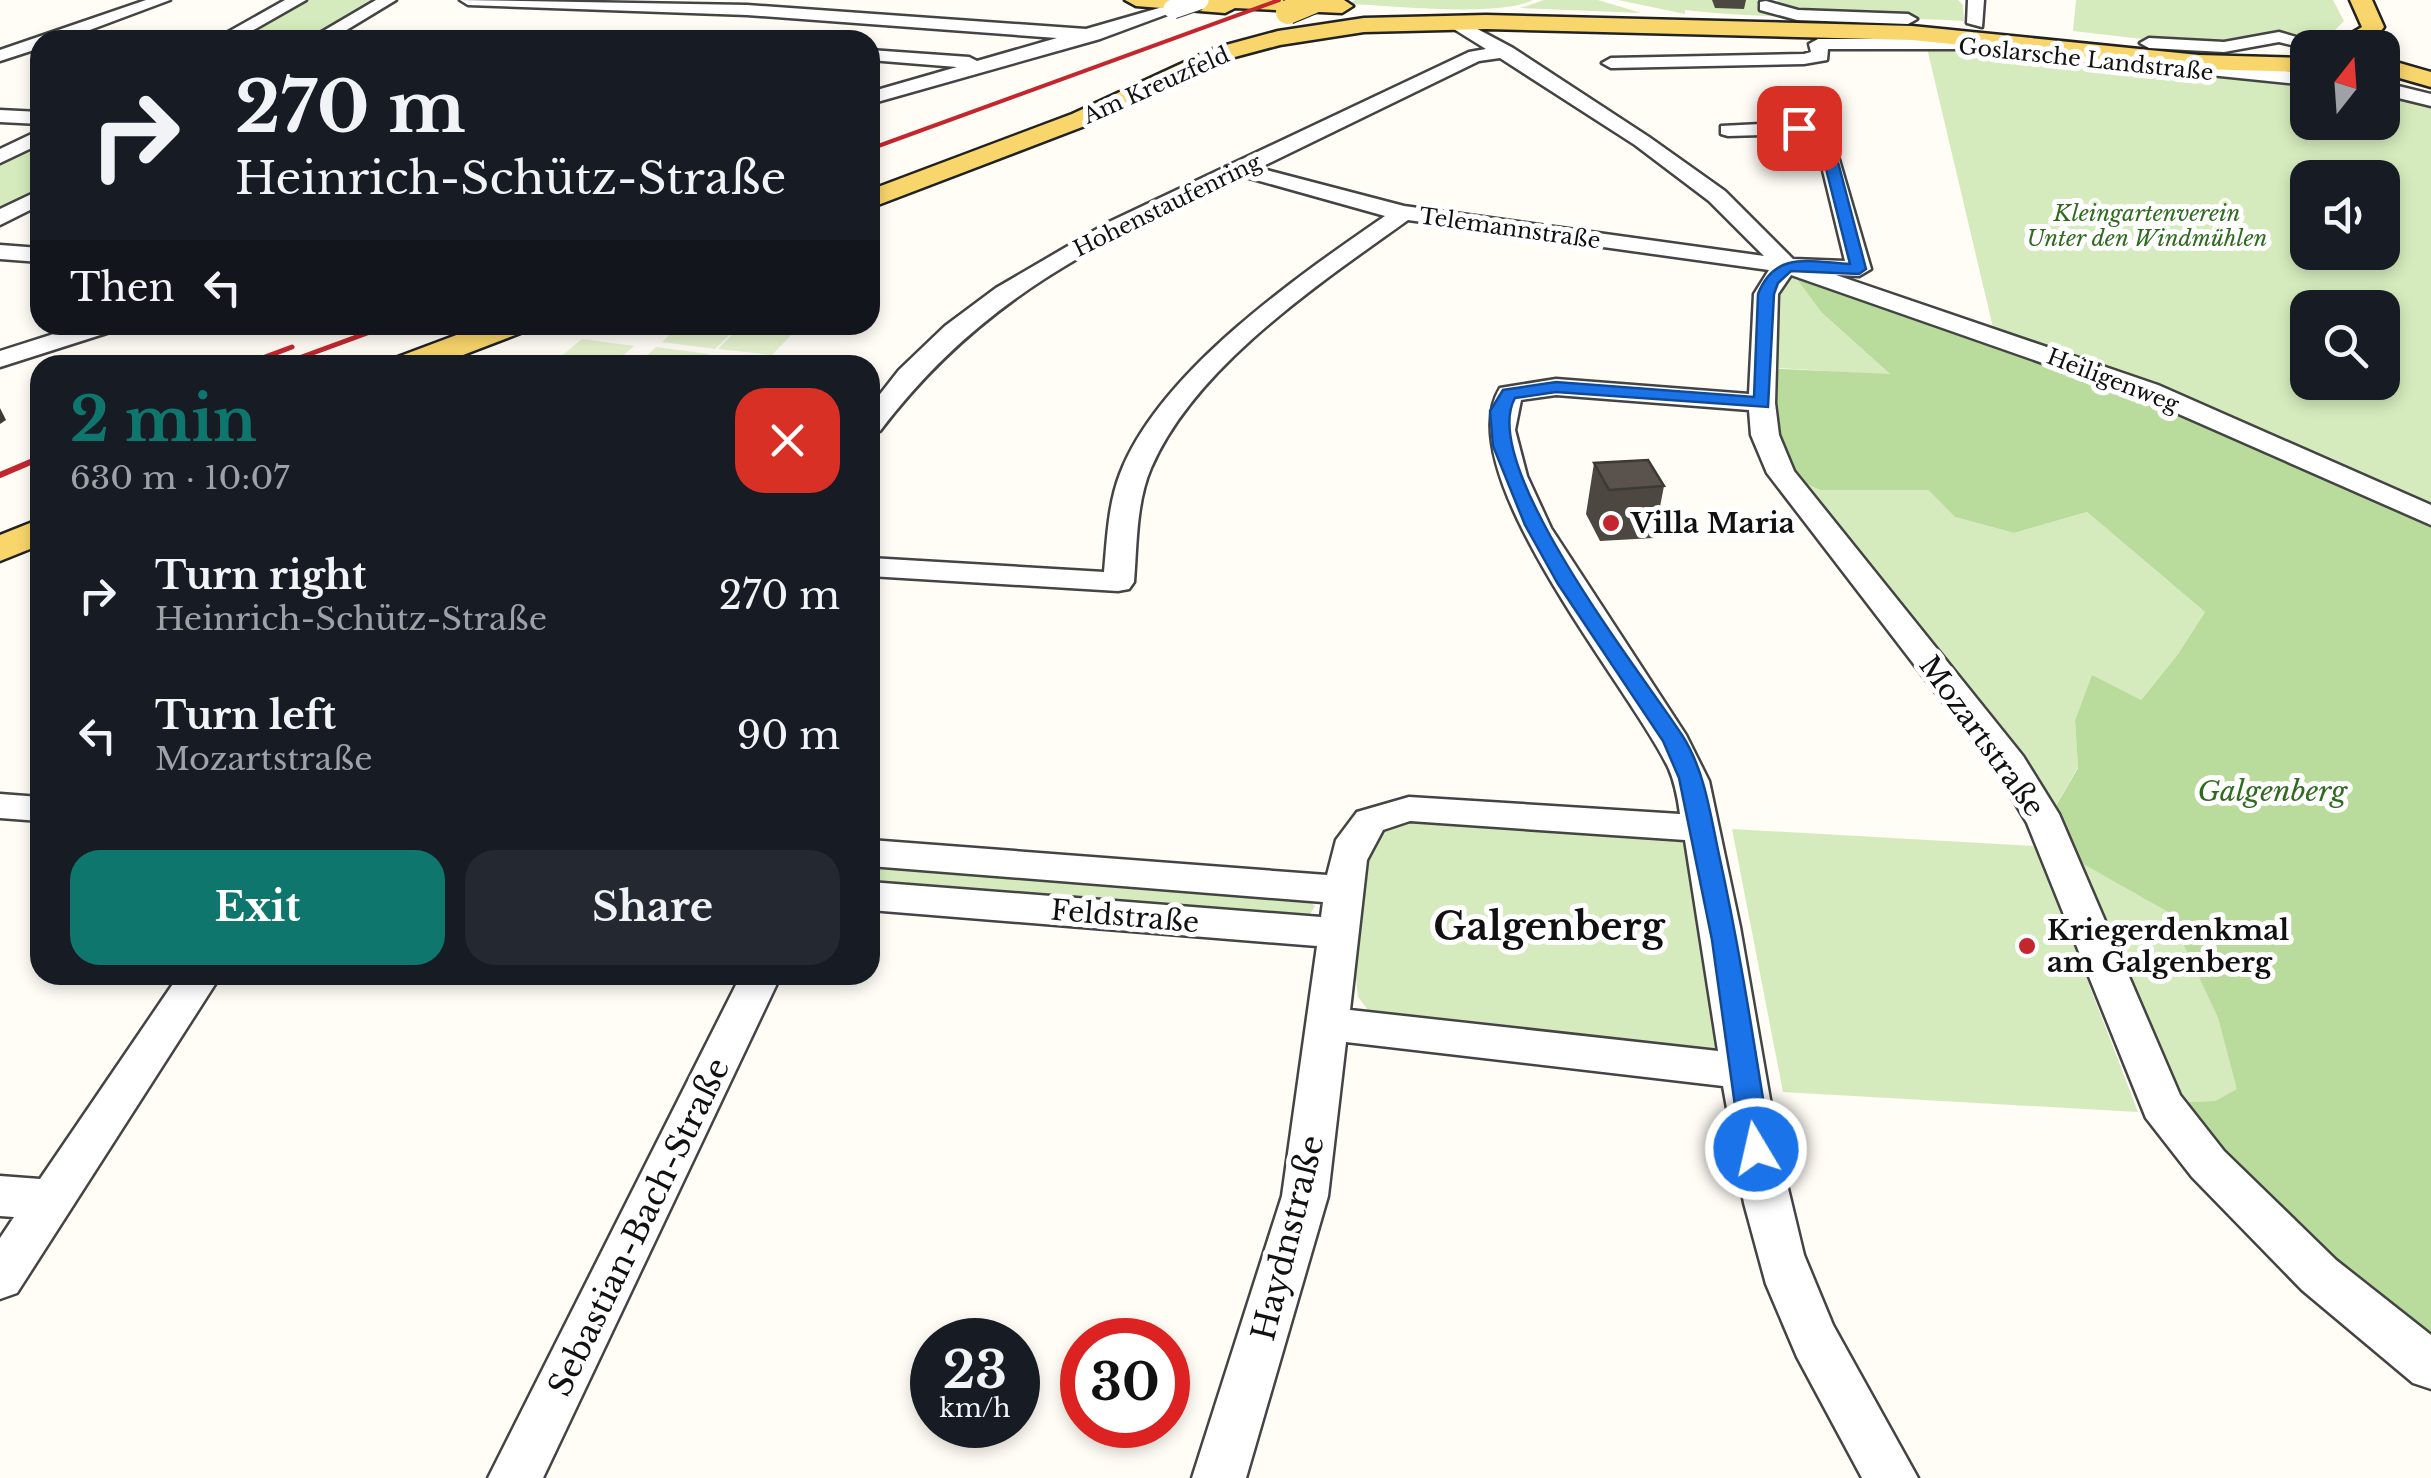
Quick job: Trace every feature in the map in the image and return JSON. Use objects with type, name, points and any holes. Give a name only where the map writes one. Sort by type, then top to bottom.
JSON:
[{"type":"main road","points":[[1136,0],[1168,6],[1320,6],[1445,16],[1710,19],[1978,30],[2210,55],[2290,53]]},
{"type":"main road","points":[[1201,0],[1641,20],[1772,30]]},
{"type":"main road","points":[[1445,16],[1510,8],[1538,0]]},
{"type":"main road","points":[[1613,0],[1710,19]]},
{"type":"main road","points":[[2361,0],[2373,27],[2371,30]]},
{"type":"main road","points":[[1168,6],[1206,21],[1216,38]]},
{"type":"main road","points":[[1015,132],[1216,38],[1320,6]]},
{"type":"main road","name":"Am Kreuzfeld","points":[[880,184],[1109,96],[1320,6]]},
{"type":"main road","name":"Am Kreuzfeld","points":[[880,196],[1081,119],[1216,38],[1445,16]]},
{"type":"main road","name":"Goslarsche Landstraße","points":[[1445,16],[1865,37],[1991,39],[2290,67]]},
{"type":"main road","points":[[2400,56],[2431,71]]},
{"type":"main road","points":[[2400,62],[2431,81]]},
{"type":"main road","points":[[2400,78],[2431,81]]},
{"type":"main road","points":[[433,355],[486,335]]},
{"type":"main road","points":[[472,355],[523,335]]},
{"type":"main road","points":[[0,528],[30,514]]},
{"type":"main road","points":[[0,549],[30,536]]},
{"type":"street","points":[[76,30],[162,0]]},
{"type":"street","points":[[241,30],[298,0]]},
{"type":"street","points":[[335,30],[388,0]]},
{"type":"street","points":[[468,0],[753,5],[1094,35]]},
{"type":"street","points":[[880,95],[1094,35],[1168,6],[1201,0]]},
{"type":"street","name":"Goslarsche Landstraße","points":[[1976,0],[1976,23]]},
{"type":"street","points":[[726,30],[753,5]]},
{"type":"street","name":"Goslarsche Landstraße","points":[[1766,6],[1797,15],[1976,23],[2196,47],[2224,47],[2279,37],[2290,40]]},
{"type":"street","points":[[1445,16],[1642,141],[1717,196],[1787,266],[1859,269],[1826,143],[1799,128],[1728,130]]},
{"type":"street","points":[[0,37],[30,41]]},
{"type":"street","name":"Goslarsche Landstraße","points":[[1611,63],[1814,58],[1821,56],[1818,44],[1865,37],[1970,45],[2212,74],[2290,78]]},
{"type":"street","points":[[0,56],[30,46]]},
{"type":"street","name":"Hohenstaufenring","points":[[880,413],[940,344],[1005,294],[1075,249],[1475,56],[1507,52]]},
{"type":"street","points":[[880,56],[996,63]]},
{"type":"street","points":[[2400,92],[2431,100]]},
{"type":"street","points":[[0,116],[30,118]]},
{"type":"street","points":[[0,158],[30,142]]},
{"type":"street","name":"Telemannstraße","points":[[1238,168],[1359,204],[1404,213],[1787,266]]},
{"type":"street","points":[[0,218],[30,202]]},
{"type":"street","points":[[880,567],[1118,582],[1135,470],[1176,403],[1320,272],[1404,213]]},
{"type":"street","points":[[0,252],[30,254]]},
{"type":"street","name":"Mozartstraße","points":[[1787,266],[1770,281],[1766,294],[1762,403],[1765,435],[1781,473],[2010,764],[2046,822],[2162,1105],[2208,1164],[2320,1275],[2431,1366]]},
{"type":"street","name":"Heiligenweg","points":[[1787,266],[2149,391],[2431,516]]},
{"type":"street","points":[[0,359],[76,335]]},
{"type":"street","points":[[1762,403],[1556,387],[1509,394],[1499,411],[1502,446],[1534,525],[1568,584],[1674,740],[1690,778],[1725,940],[1756,1149],[1780,1257],[1813,1334],[1891,1478]]},
{"type":"street","points":[[0,806],[30,808]]},
{"type":"street","points":[[1340,912],[1355,840],[1370,821],[1409,809],[1700,828]]},
{"type":"street","name":"Feldstraße","points":[[880,855],[1340,912]]},
{"type":"street","name":"Feldstraße","points":[[880,896],[1340,912]]},
{"type":"street","name":"Haydnstraße","points":[[1219,1478],[1305,1196],[1340,912]]},
{"type":"street","points":[[0,1278],[195,985]]},
{"type":"street","name":"Sebastian-Bach-Straße","points":[[515,1478],[710,1087],[756,985]]},
{"type":"street","points":[[1329,1024],[1744,1071]]},
{"type":"street","points":[[0,1196],[50,1199]]},
{"type":"green space","points":[[298,0],[383,0],[330,30],[242,30]]},
{"type":"green space","points":[[1355,0],[1533,0],[1470,9],[1347,4]]},
{"type":"green space","points":[[1544,0],[1598,0],[1641,13],[1520,8]]},
{"type":"green space","points":[[1618,0],[1757,0],[1759,4],[1779,5],[1778,0],[1958,0],[1963,5],[1964,21],[1754,16],[1685,10],[1685,14]]},
{"type":"green space","points":[[2076,0],[2333,0],[2344,21],[2335,30],[2290,30],[2290,36],[2194,45],[2073,31]]},
{"type":"green space","name":"Kleingartenverein Unter den Windmühlen","points":[[1927,48],[2290,82],[2290,140],[2400,140],[2400,94],[2417,98],[2431,109],[2431,516],[1995,336]]},
{"type":"green space","points":[[30,144],[30,202],[0,219],[0,161]]},
{"type":"green space","points":[[1787,266],[1823,314],[1891,375],[1763,367],[1766,294]]},
{"type":"green space","name":"Galgenberg","points":[[1787,266],[1995,336],[2431,516],[2431,1366],[2208,1164],[2046,823],[2078,768],[2075,720],[2092,675],[2141,700],[2205,612],[2087,512],[2014,533],[1955,517],[1928,490],[1820,490],[1781,473],[1763,368],[1890,374],[1822,313]],"holes":[[[2080,862],[2168,912],[2218,1018],[2237,1089],[2215,1101],[2182,1102]]]},
{"type":"green space","points":[[669,335],[729,335],[715,349],[662,342]]},
{"type":"green space","points":[[732,335],[791,335],[772,355],[718,349]]},
{"type":"green space","points":[[582,339],[634,346],[624,355],[563,355]]},
{"type":"green space","points":[[656,347],[709,354],[708,355],[647,355]]},
{"type":"green space","points":[[1781,473],[1820,490],[1928,490],[1955,517],[2014,533],[2087,512],[2205,612],[2140,701],[2092,676],[2075,720],[2078,767],[2046,823]]},
{"type":"green space","points":[[1418,818],[1681,838],[1697,849],[1720,1055],[1371,1014],[1358,997],[1354,959],[1359,876],[1379,831]]},
{"type":"green space","points":[[1732,829],[2036,846],[2138,1112],[1783,1092]]},
{"type":"green space","points":[[2079,860],[2168,912],[2218,1018],[2238,1089],[2215,1101],[2182,1102]]},
{"type":"green space","points":[[880,864],[1307,898],[1315,906],[1307,919],[880,885]]},
{"type":"building","points":[[1648,460],[1664,486],[1609,490],[1594,463]]},
{"type":"railway","points":[[880,145],[1279,0]]},
{"type":"railway","points":[[307,355],[362,335]]},
{"type":"railway","points":[[271,355],[292,347]]},
{"type":"railway","points":[[0,475],[30,462]]},
{"type":"place","name":"Villa Maria","points":[[1611,523]]},
{"type":"place","name":"Kriegerdenkmal am Galgenberg","points":[[2027,946]]},
{"type":"district","name":"Galgenberg","points":[[1549,927]]},
{"type":"route","points":[[1756,1149],[1725,940],[1690,778],[1674,740],[1568,584],[1534,525],[1502,446],[1499,411],[1509,394],[1556,387],[1762,403],[1766,294],[1770,281],[1787,266],[1859,269],[1826,143],[1799,128]]}]
